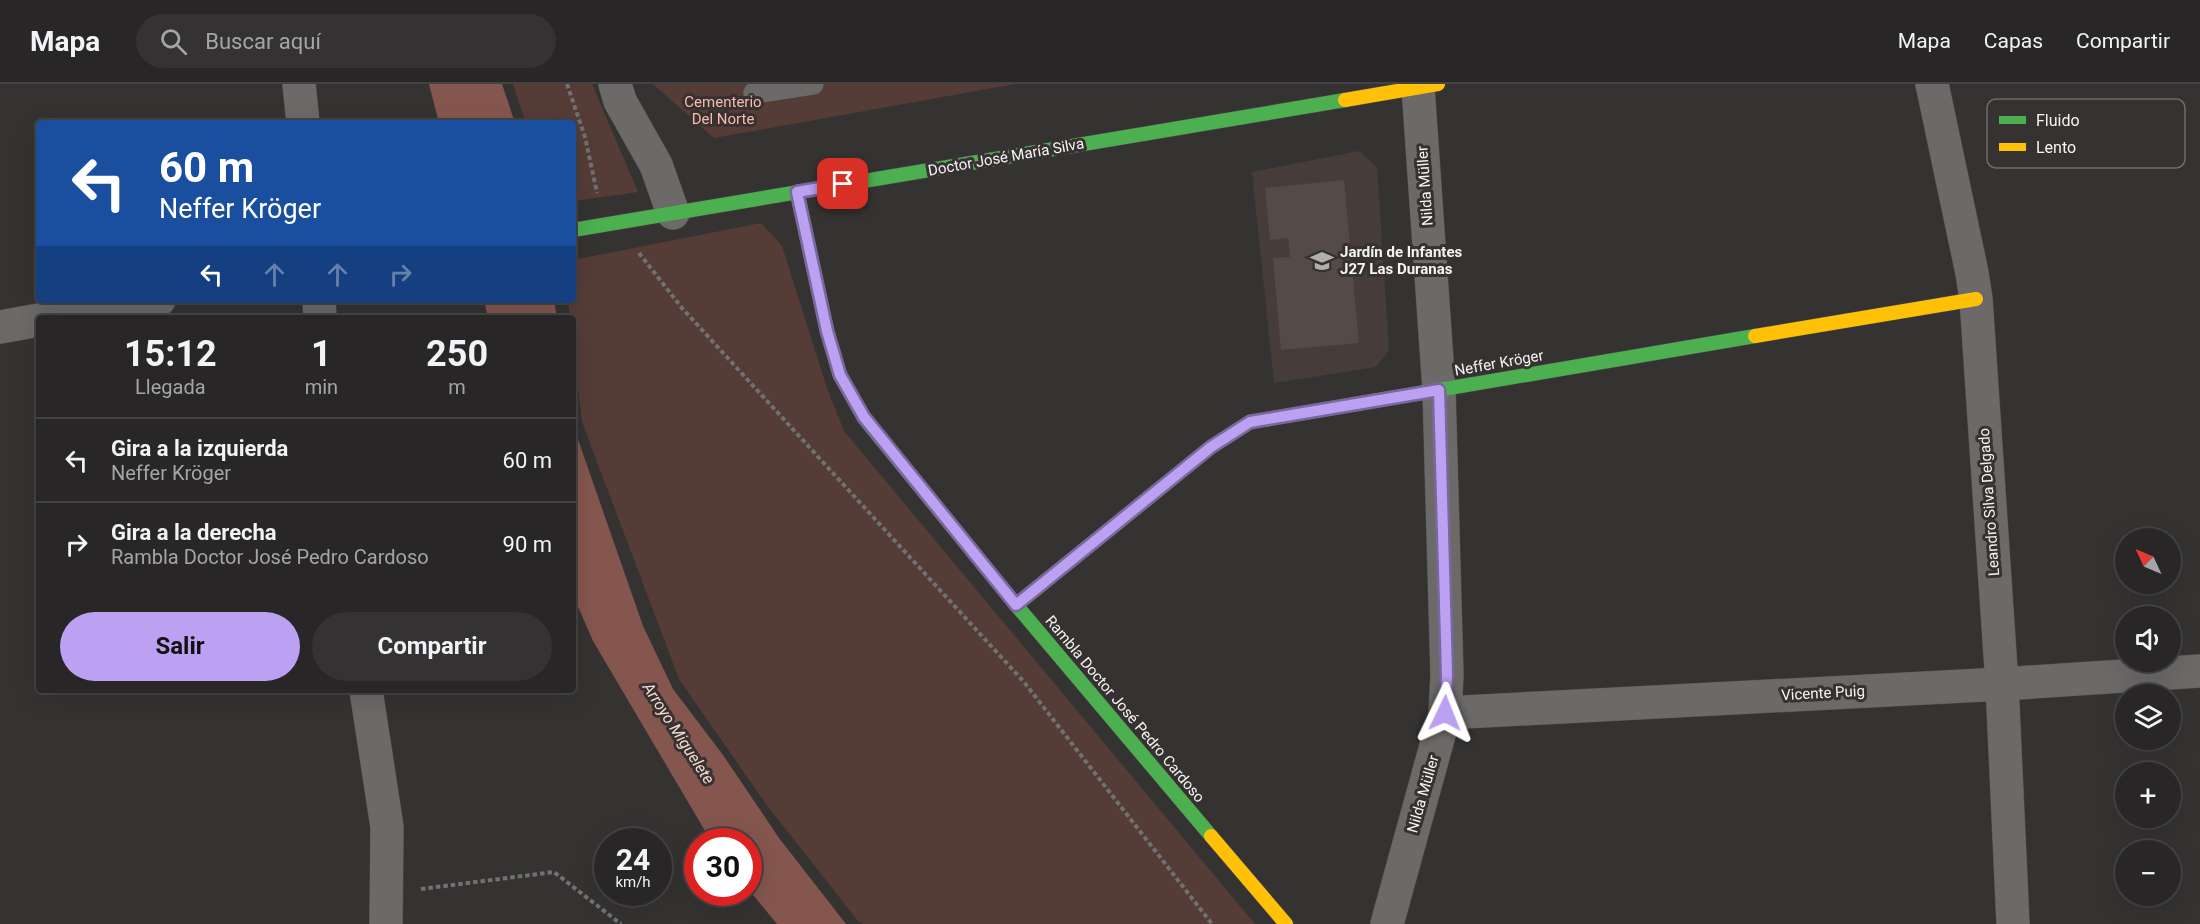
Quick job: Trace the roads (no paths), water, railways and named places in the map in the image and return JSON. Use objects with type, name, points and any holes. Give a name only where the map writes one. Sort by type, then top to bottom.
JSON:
[{"type":"street","points":[[299,84],[303,120]]},
{"type":"street","points":[[615,84],[620,101],[656,165],[673,213]]},
{"type":"street","name":"Leandro Silva Delgado","points":[[1932,84],[1976,299],[2002,684],[2013,924]]},
{"type":"street","name":"Doctor José María Silva","points":[[576,230],[1428,86]]},
{"type":"street","name":"Nilda Müller","points":[[1387,924],[1445,713],[1447,675],[1428,86]]},
{"type":"street","name":"Rambla Doctor José Pedro Cardoso","points":[[797,192],[827,331],[840,375],[864,417],[1016,605],[1286,924]]},
{"type":"street","name":"Neffer Kröger","points":[[1016,605],[1211,447],[1250,422],[1976,299]]},
{"type":"street","points":[[70,315],[141,303]]},
{"type":"street","points":[[0,327],[36,321]]},
{"type":"street","name":"Vicente Puig","points":[[1445,713],[2002,684],[2200,671]]},
{"type":"street","points":[[366,693],[387,827],[387,908]]},
{"type":"lane","points":[[754,93],[813,84]]},
{"type":"water","points":[[429,84],[502,84],[514,120],[438,120]]},
{"type":"water","points":[[485,303],[554,303],[556,315],[487,315]]},
{"type":"water","name":"Arroyo Miguelete","points":[[576,434],[643,626],[673,689],[723,755],[779,838],[846,924],[777,924],[762,906],[762,828],[703,828],[593,641],[576,602]]},
{"type":"place","name":"Jardín de Infantes J27 Las Duranas","points":[[1322,261]]},
{"type":"park label","name":"Cementerio Del Norte","points":[[723,110]]}]
